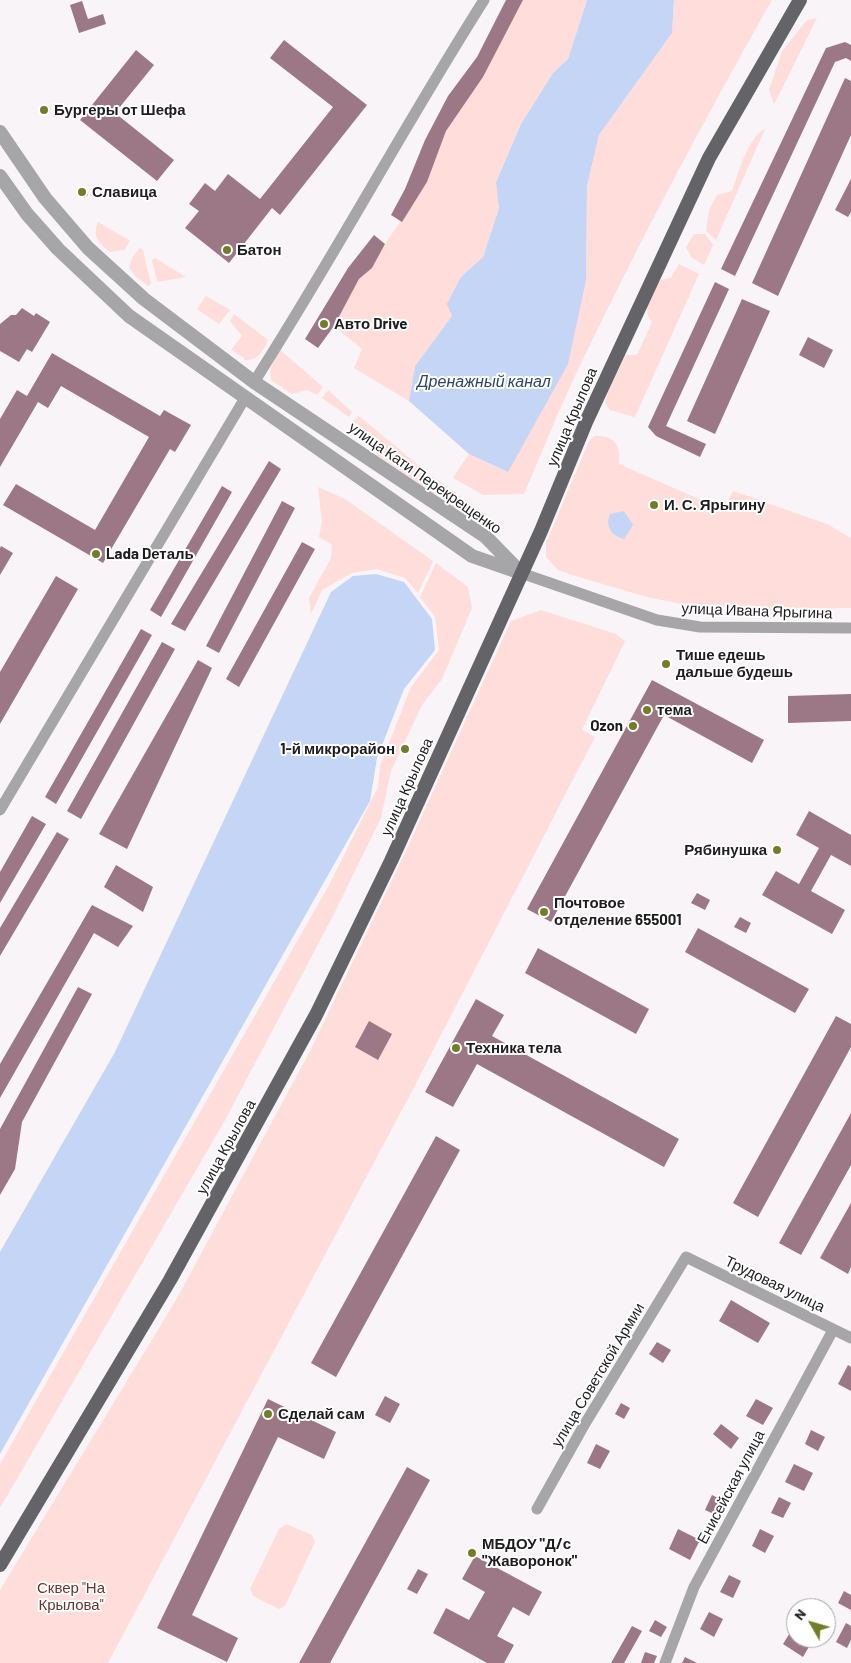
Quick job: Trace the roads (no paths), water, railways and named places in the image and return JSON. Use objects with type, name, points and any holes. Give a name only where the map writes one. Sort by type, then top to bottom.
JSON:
[{"type":"main road","name":"улица Крылова","points":[[0,1565],[170,1280],[312,1022],[391,861],[521,573],[542,531],[586,422],[709,158],[800,0]]},
{"type":"street","points":[[254,382],[333,255],[427,90],[484,0]]},
{"type":"street","name":"улица Кати Перекрещенко","points":[[0,132],[45,198],[88,248],[144,299],[254,382],[486,537],[521,573]]},
{"type":"street","points":[[0,176],[33,221],[58,249],[95,286],[129,316],[472,556],[521,573]]},
{"type":"street","points":[[0,810],[245,398]]},
{"type":"street","name":"улица Ивана Ярыгина","points":[[521,573],[657,620],[700,627],[851,628]]},
{"type":"street","name":"Трудовая улица","points":[[686,1257],[851,1338]]},
{"type":"street","name":"улица Советской Армии","points":[[537,1509],[583,1428],[686,1257]]},
{"type":"street","name":"Енисейская улица","points":[[666,1663],[694,1587],[833,1330]]},
{"type":"water","name":"Дренажный канал","points":[[587,0],[674,0],[672,33],[599,135],[587,186],[586,280],[568,364],[508,472],[469,454],[409,401],[415,366],[452,316],[447,304],[461,277],[483,257],[499,208],[496,182],[521,124],[553,73],[568,59]]},
{"type":"water","points":[[624,511],[633,525],[624,539],[619,538],[610,530],[608,523],[610,514]]},
{"type":"water","points":[[376,574],[404,582],[432,619],[435,650],[404,689],[377,758],[370,801],[0,1454],[0,1252],[115,1052],[331,592],[353,576]]},
{"type":"place","name":"Бургеры от Шефа","points":[[44,110]]},
{"type":"place","name":"Славица","points":[[82,192]]},
{"type":"place","name":"Батон","points":[[227,250]]},
{"type":"place","name":"Авто Drive","points":[[324,324]]},
{"type":"place","name":"И. С. Ярыгину","points":[[654,505]]},
{"type":"place","name":"Lada Dеталь","points":[[96,554]]},
{"type":"place","name":"Тише едешь дальше будешь","points":[[666,664]]},
{"type":"place","name":"тема","points":[[647,710]]},
{"type":"place","name":"Ozon","points":[[633,726]]},
{"type":"place","name":"1-й микрорайон","points":[[405,749]]},
{"type":"place","name":"Рябинушка","points":[[777,850]]},
{"type":"place","name":"Почтовое отделение 655001","points":[[544,912]]},
{"type":"place","name":"Техника тела","points":[[456,1048]]},
{"type":"place","name":"Сделай сам","points":[[268,1414]]},
{"type":"place","name":"МБДОУ \"Д/с \"Жаворонок\"","points":[[472,1553]]},
{"type":"park label","name":"Сквер \"На Крылова\"","points":[[71,1596]]}]
